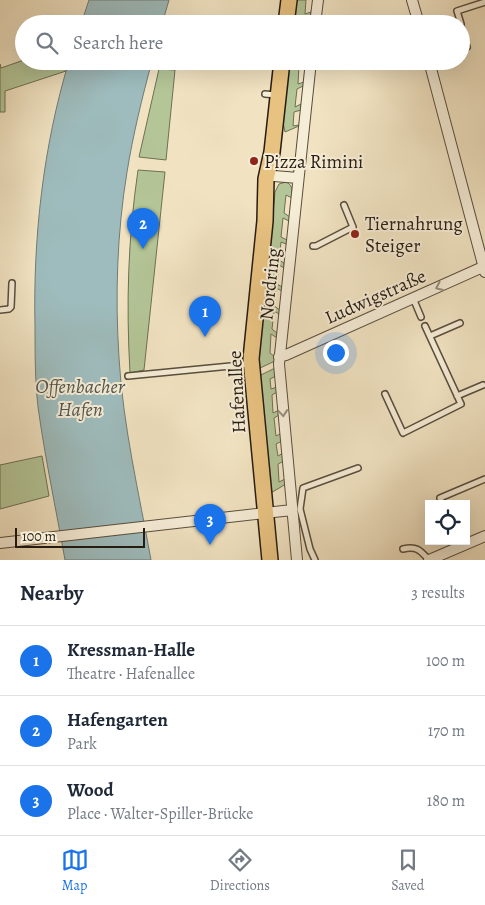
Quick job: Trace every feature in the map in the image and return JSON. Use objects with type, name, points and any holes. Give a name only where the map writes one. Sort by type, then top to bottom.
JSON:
[{"type":"main road","points":[[287,15],[289,0]]},
{"type":"main road","name":"Hafenallee","points":[[265,221],[274,176],[272,95],[279,70]]},
{"type":"main road","name":"Hafenallee","points":[[270,560],[251,364],[265,221],[266,179],[272,152]]},
{"type":"street","points":[[316,15],[318,0]]},
{"type":"street","points":[[412,0],[416,15]]},
{"type":"street","name":"Nordring","points":[[297,560],[296,510],[288,458],[279,357],[294,243],[298,178],[310,70]]},
{"type":"street","points":[[431,70],[485,268]]},
{"type":"street","points":[[274,176],[298,178]]},
{"type":"street","name":"Ludwigstraße","points":[[279,357],[485,268]]},
{"type":"street","points":[[0,543],[296,510]]},
{"type":"street","points":[[470,540],[485,536]]},
{"type":"street","points":[[429,560],[454,545]]},
{"type":"lane","points":[[458,15],[457,10],[485,2]]},
{"type":"lane","points":[[313,246],[353,228],[344,205]]},
{"type":"lane","points":[[0,310],[12,307],[12,283]]},
{"type":"lane","points":[[413,298],[420,317]]},
{"type":"lane","points":[[430,336],[460,324]]},
{"type":"lane","points":[[384,394],[403,432],[461,404],[425,326]]},
{"type":"lane","points":[[128,376],[251,364]]},
{"type":"lane","points":[[457,396],[483,385]]},
{"type":"lane","points":[[315,560],[296,510],[303,488],[358,468]]},
{"type":"lane","points":[[441,500],[440,498],[485,479]]},
{"type":"lane","points":[[403,549],[410,547],[420,550],[429,560]]},
{"type":"green space","points":[[295,0],[306,0],[305,14],[311,12],[311,15],[293,15]]},
{"type":"green space","points":[[15,63],[15,70],[66,70],[5,91],[5,112],[0,112],[0,64],[1,68]]},
{"type":"green space","points":[[159,70],[175,70],[166,160],[139,157]]},
{"type":"green space","points":[[287,70],[299,70],[298,84],[304,82],[303,86],[297,89],[295,107],[301,104],[301,110],[294,112],[293,126],[299,126],[285,132],[283,122]]},
{"type":"green space","points":[[138,170],[165,172],[144,370],[130,373],[129,271]]},
{"type":"green space","points":[[286,182],[291,187],[292,198],[286,195],[284,213],[290,217],[289,221],[283,218],[281,237],[287,240],[286,244],[281,242],[279,260],[284,263],[284,268],[279,265],[277,284],[282,287],[282,291],[276,288],[274,306],[280,310],[279,314],[274,311],[272,329],[277,333],[277,338],[271,334],[270,353],[275,357],[275,361],[258,369],[275,192],[279,184]]},
{"type":"green space","points":[[275,368],[276,376],[270,379],[271,389],[277,387],[277,392],[272,395],[273,413],[279,410],[279,415],[274,418],[276,436],[282,433],[282,441],[276,444],[278,456],[283,453],[284,461],[278,464],[279,482],[285,479],[286,484],[269,494],[259,376]]},
{"type":"green space","points":[[42,456],[49,496],[0,509],[0,465]]},
{"type":"water","points":[[89,0],[169,0],[165,15],[84,15]]},
{"type":"water","name":"Offenbacher Hafen","points":[[66,70],[150,70],[127,172],[119,241],[117,311],[124,409],[151,560],[65,560],[38,407],[35,294],[41,193],[52,126]]},
{"type":"place","name":"Pizza Rimini","points":[[254,161]]},
{"type":"place","name":"Tiernahrung Steiger","points":[[355,234]]},
{"type":"place","name":"Hafengarten","points":[[143,249]]},
{"type":"place","name":"Kressman-Halle","points":[[205,337]]},
{"type":"place","name":"Wood","points":[[210,545]]}]
